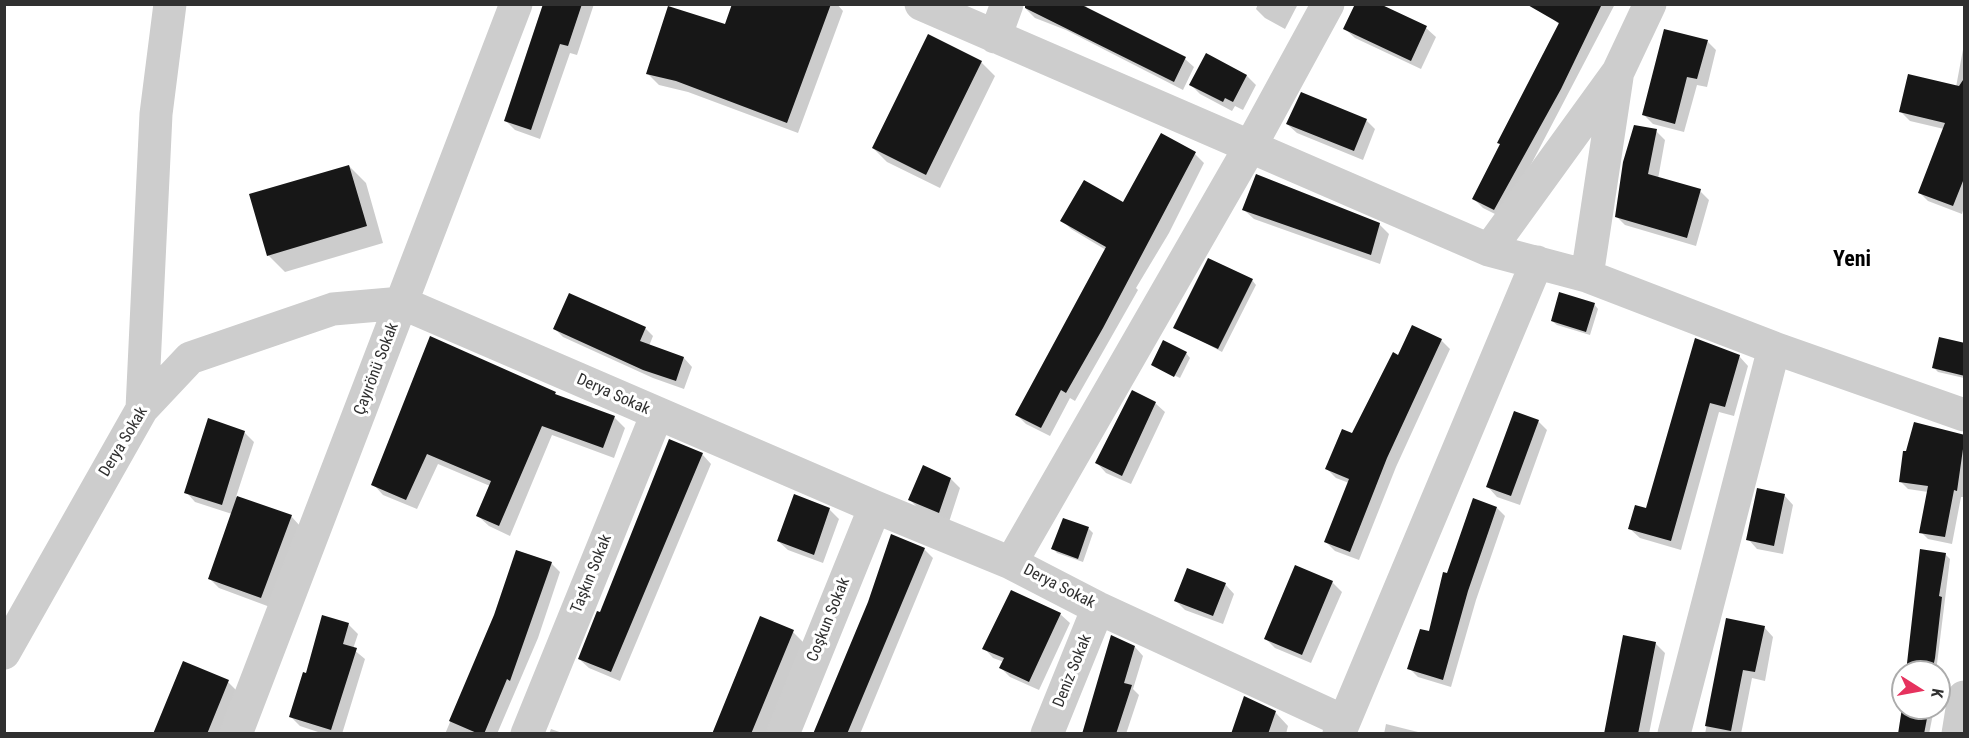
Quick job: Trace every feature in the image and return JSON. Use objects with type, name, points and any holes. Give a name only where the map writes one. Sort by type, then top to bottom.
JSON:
[{"type":"street","points":[[142,409],[156,114],[170,4]]},
{"type":"street","name":"Çayırönü Sokak","points":[[236,734],[516,4]]},
{"type":"street","points":[[921,4],[1490,250],[1587,276],[1774,348],[1965,415]]},
{"type":"street","points":[[995,37],[1007,4]]},
{"type":"street","points":[[1011,563],[1250,147],[1328,4]]},
{"type":"street","points":[[1490,250],[1618,72],[1650,4]]},
{"type":"street","points":[[1587,276],[1618,72]]},
{"type":"street","points":[[1341,727],[1537,262]]},
{"type":"street","name":"Derya Sokak","points":[[4,652],[142,409],[190,358],[333,309],[402,303],[657,414],[1011,563],[1341,727]]},
{"type":"street","points":[[1674,734],[1774,348]]},
{"type":"street","name":"Taşkın Sokak","points":[[527,734],[657,414]]},
{"type":"street","name":"Coşkun Sokak","points":[[783,734],[875,507]]},
{"type":"street","name":"Deniz Sokak","points":[[1047,734],[1098,608]]},
{"type":"street","points":[[1958,734],[1965,697]]},
{"type":"building","points":[[543,4],[582,4],[568,46],[560,44],[531,130],[504,121]]},
{"type":"building","points":[[732,4],[831,4],[787,123],[676,81],[646,74],[668,6],[725,24]]},
{"type":"building","points":[[1025,4],[1080,4],[1186,57],[1174,82],[1025,8]]},
{"type":"building","points":[[1355,4],[1380,4],[1427,26],[1411,61],[1343,29]]},
{"type":"building","points":[[1526,4],[1602,4],[1561,89],[1494,210],[1472,199],[1500,144],[1497,143],[1559,23]]},
{"type":"building","points":[[1664,29],[1708,40],[1697,79],[1687,77],[1675,124],[1642,115]]},
{"type":"building","points":[[928,34],[982,61],[926,175],[872,148]]},
{"type":"building","points":[[1206,53],[1247,75],[1233,102],[1225,98],[1223,102],[1189,85]]},
{"type":"building","points":[[1908,74],[1959,86],[1965,77],[1965,176],[1953,206],[1918,193],[1945,123],[1899,112]]},
{"type":"building","points":[[1301,92],[1367,119],[1354,151],[1286,124]]},
{"type":"building","points":[[1634,125],[1657,129],[1648,174],[1701,189],[1687,238],[1615,217],[1623,162]]},
{"type":"building","points":[[1161,133],[1196,152],[1103,328],[1066,393],[1061,390],[1041,428],[1015,415],[1106,247],[1060,221],[1084,180],[1123,202]]},
{"type":"building","points":[[349,165],[367,226],[267,256],[249,194]]},
{"type":"building","points":[[1256,174],[1380,223],[1371,255],[1242,210]]},
{"type":"building","points":[[1208,258],[1253,279],[1218,349],[1173,328]]},
{"type":"building","points":[[1559,292],[1595,303],[1586,332],[1551,321]]},
{"type":"building","points":[[569,293],[646,327],[640,341],[684,357],[676,381],[643,370],[553,329]]},
{"type":"building","points":[[1412,325],[1442,339],[1387,458],[1350,552],[1324,542],[1349,479],[1325,469],[1342,429],[1352,433],[1393,352],[1398,355]]},
{"type":"building","points":[[430,336],[556,392],[555,394],[615,416],[603,448],[542,426],[499,526],[476,516],[491,481],[427,454],[406,500],[371,485]]},
{"type":"building","points":[[1939,337],[1965,343],[1965,376],[1932,368]]},
{"type":"building","points":[[1695,338],[1740,355],[1725,407],[1710,403],[1671,541],[1628,529],[1635,505],[1646,508]]},
{"type":"building","points":[[1163,340],[1187,352],[1174,377],[1151,365]]},
{"type":"building","points":[[1132,390],[1156,402],[1122,476],[1095,463]]},
{"type":"building","points":[[1514,411],[1539,420],[1511,496],[1486,487]]},
{"type":"building","points":[[208,418],[245,431],[222,505],[184,493]]},
{"type":"building","points":[[1914,422],[1965,435],[1957,491],[1954,490],[1945,537],[1919,533],[1928,486],[1899,482],[1903,451],[1906,451]]},
{"type":"building","points":[[669,439],[703,453],[611,672],[578,659],[597,611],[600,612]]},
{"type":"building","points":[[923,465],[951,478],[939,513],[908,500]]},
{"type":"building","points":[[1757,488],[1785,494],[1774,546],[1746,540]]},
{"type":"building","points":[[794,494],[830,508],[814,555],[777,541]]},
{"type":"building","points":[[237,496],[292,515],[261,598],[208,579]]},
{"type":"building","points":[[1473,498],[1497,507],[1468,591],[1443,680],[1407,669],[1420,629],[1429,631],[1443,572],[1447,573]]},
{"type":"building","points":[[1063,518],[1089,527],[1078,559],[1051,549]]},
{"type":"building","points":[[891,534],[925,548],[847,734],[813,734],[868,602]]},
{"type":"building","points":[[1920,549],[1946,553],[1939,596],[1942,597],[1935,660],[1907,660]]},
{"type":"building","points":[[516,550],[552,562],[510,681],[507,679],[484,734],[479,734],[449,721],[494,615]]},
{"type":"building","points":[[1295,565],[1333,581],[1302,655],[1264,639]]},
{"type":"building","points":[[1187,568],[1226,583],[1213,616],[1174,601]]},
{"type":"building","points":[[1011,590],[1061,613],[1029,682],[999,668],[1004,658],[982,649]]},
{"type":"building","points":[[322,615],[349,623],[343,644],[357,648],[331,730],[289,717],[303,672],[306,673]]},
{"type":"building","points":[[760,616],[794,630],[751,734],[712,734]]},
{"type":"building","points":[[1726,618],[1765,626],[1755,672],[1743,670],[1731,731],[1705,726]]},
{"type":"building","points":[[1111,635],[1135,646],[1124,683],[1132,685],[1116,734],[1082,734]]},
{"type":"building","points":[[1623,635],[1656,642],[1638,734],[1604,734]]},
{"type":"building","points":[[183,661],[229,680],[207,734],[153,734]]},
{"type":"building","points":[[1244,696],[1276,711],[1268,734],[1231,734]]},
{"type":"building","points":[[1900,720],[1927,720],[1924,734],[1898,734]]},
{"type":"district","name":"Yeni","points":[[1852,260]]}]
